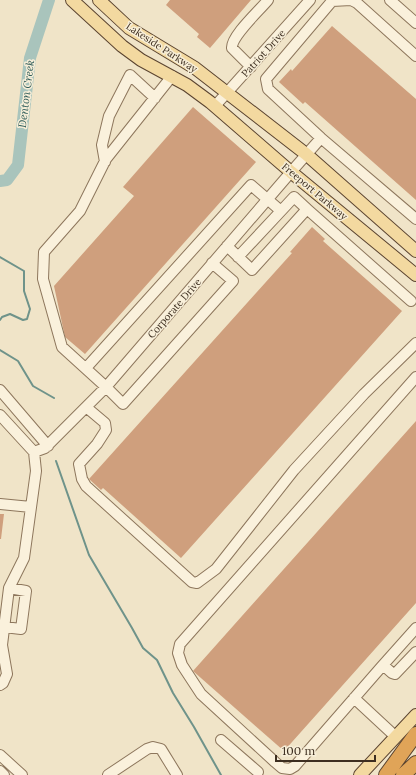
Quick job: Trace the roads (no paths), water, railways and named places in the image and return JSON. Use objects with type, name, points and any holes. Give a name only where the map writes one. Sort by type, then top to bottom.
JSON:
[{"type":"highway","points":[[386,775],[416,734]]},
{"type":"highway","points":[[403,775],[416,763]]},
{"type":"main road","name":"Lakeside Parkway","points":[[72,0],[122,46],[141,60],[187,85],[215,106]]},
{"type":"main road","name":"Lakeside Parkway","points":[[99,0],[129,28],[176,56],[228,92]]},
{"type":"main road","points":[[172,76],[176,56]]},
{"type":"main road","name":"Freeport Parkway","points":[[228,92],[306,154],[416,251]]},
{"type":"main road","name":"Freeport Parkway","points":[[215,106],[291,172],[416,274]]},
{"type":"main road","points":[[360,775],[416,715]]},
{"type":"street","points":[[251,67],[232,48],[232,44],[236,36],[268,0]]},
{"type":"street","name":"Patriot Drive","points":[[215,106],[310,0]]},
{"type":"street","points":[[416,56],[357,3],[351,0],[332,0],[266,80],[268,89],[321,138],[416,219]]},
{"type":"street","points":[[390,0],[416,23]]},
{"type":"street","points":[[105,162],[102,145],[109,116],[130,75],[155,98]]},
{"type":"street","points":[[172,76],[105,162],[80,211],[44,252],[44,279],[62,347],[123,404],[233,281],[212,263]]},
{"type":"street","name":"Corporate Drive","points":[[34,452],[48,446],[106,387],[321,138]]},
{"type":"street","points":[[86,368],[251,185],[281,211]]},
{"type":"street","points":[[238,257],[294,197],[411,301]]},
{"type":"street","points":[[227,246],[252,270],[307,209]]},
{"type":"street","points":[[86,407],[105,423],[106,430],[97,444],[79,464],[82,479],[86,486],[192,582],[197,583],[216,569],[294,470],[364,394],[416,343]]},
{"type":"street","points":[[416,377],[180,644],[178,653],[182,665],[201,694],[270,758],[282,768],[290,769],[295,766],[416,628]]},
{"type":"street","points":[[0,390],[48,446]]},
{"type":"street","points":[[0,415],[34,452],[36,471],[24,558],[9,588],[2,645],[8,674],[3,683],[0,685]]},
{"type":"street","points":[[0,504],[30,507]]},
{"type":"street","points":[[4,627],[21,629],[26,591],[9,588]]},
{"type":"street","points":[[383,665],[395,674],[416,652]]},
{"type":"street","points":[[354,698],[396,737]]},
{"type":"street","points":[[221,740],[257,774],[270,758]]},
{"type":"street","points":[[108,775],[153,747],[161,749],[177,775]]},
{"type":"street","points":[[0,756],[22,775]]},
{"type":"street","points":[[0,771],[4,775]]},
{"type":"waterway","name":"Denton Creek","points":[[0,181],[7,180],[18,165],[30,58],[49,0]]},
{"type":"waterway","points":[[0,257],[24,271],[24,291],[30,309],[27,319],[23,320],[10,314],[2,317],[0,320]]},
{"type":"waterway","points":[[0,350],[18,361],[33,386],[54,398]]},
{"type":"waterway","points":[[56,461],[89,555],[143,648],[157,660],[173,693],[221,775]]}]
